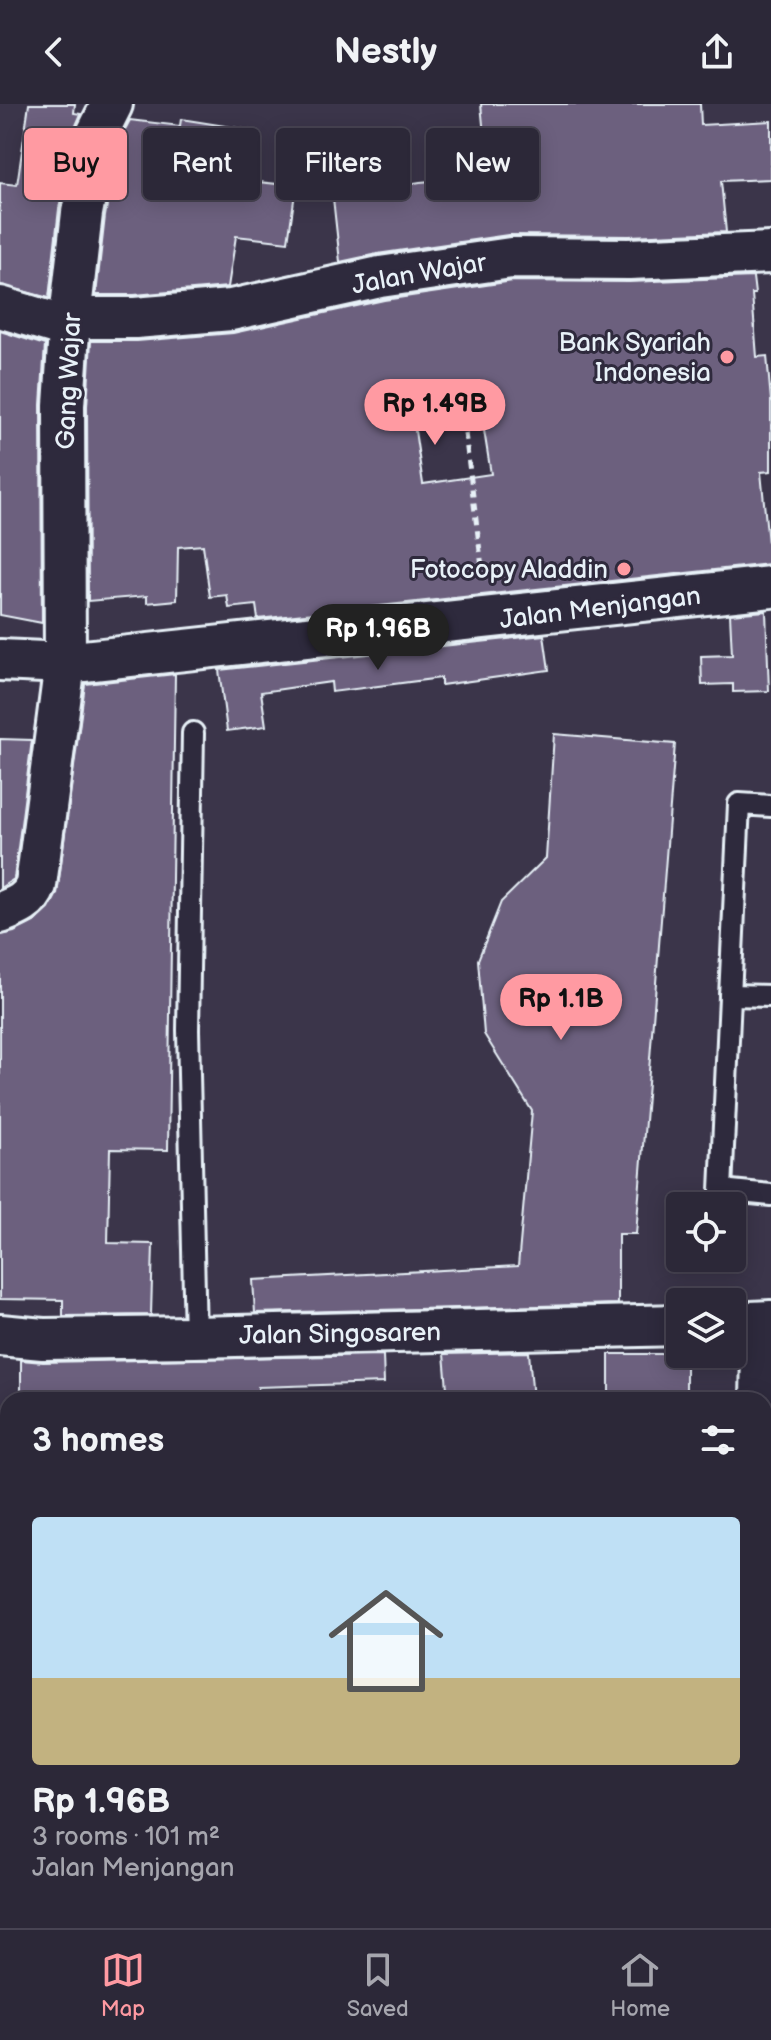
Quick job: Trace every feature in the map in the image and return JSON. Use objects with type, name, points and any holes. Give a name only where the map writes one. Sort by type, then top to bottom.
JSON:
[{"type":"main road","points":[[763,1392],[764,1353],[771,1342]]},
{"type":"street","name":"Gang Wajar","points":[[0,913],[23,903],[36,885],[65,663],[64,405],[70,323],[82,213],[92,160],[97,134],[112,104]]},
{"type":"street","name":"Jalan Wajar","points":[[0,307],[70,323],[231,310],[380,277],[511,258],[629,259],[771,253]]},
{"type":"street","name":"Jalan Menjangan","points":[[0,660],[65,663],[488,620],[771,587]]},
{"type":"street","points":[[746,1322],[771,1321]]},
{"type":"street","name":"Jalan Singosaren","points":[[0,1335],[43,1339],[195,1337],[666,1325]]},
{"type":"lane","points":[[193,733],[188,1030],[195,1337]]},
{"type":"lane","points":[[771,806],[739,804],[721,1190],[771,1195]]},
{"type":"lane","points":[[730,995],[771,996]]},
{"type":"path","points":[[465,433],[488,620]]},
{"type":"building","points":[[29,104],[75,104],[74,113],[81,114],[75,128],[25,128]]},
{"type":"building","points":[[481,104],[700,104],[701,125],[771,121],[771,179],[721,181],[726,232],[629,236],[508,235],[340,262],[333,200],[410,200],[410,184],[426,181],[426,200],[539,200],[539,128],[483,128]]},
{"type":"building","points":[[181,119],[238,128],[143,128],[143,200],[260,200],[260,182],[276,184],[276,200],[294,200],[288,242],[236,236],[228,287],[96,295],[108,200],[127,200],[126,128],[130,120],[180,126]]},
{"type":"building","points":[[24,138],[24,200],[61,200],[49,298],[0,285],[0,183],[17,185]]},
{"type":"building","points":[[753,277],[757,357],[767,356],[771,401],[771,471],[761,472],[770,564],[258,619],[256,605],[229,608],[227,595],[210,597],[203,545],[178,547],[177,600],[147,603],[147,596],[88,601],[87,406],[91,341],[137,341],[233,333],[384,300],[513,281],[629,282]],"holes":[[[478,393],[491,474],[423,484],[411,404]]]},
{"type":"building","points":[[0,331],[45,345],[41,405],[42,623],[0,615]]},
{"type":"building","points":[[766,611],[769,691],[733,692],[733,684],[702,685],[701,656],[732,655],[730,614]]},
{"type":"building","points":[[544,635],[549,670],[441,685],[441,678],[332,692],[331,682],[261,692],[266,726],[227,731],[219,670]]},
{"type":"building","points":[[175,674],[168,1150],[110,1149],[108,1243],[153,1244],[151,1315],[63,1316],[63,1300],[0,1299],[0,935],[36,921],[49,909],[57,894],[85,684]]},
{"type":"building","points":[[554,734],[675,744],[636,1234],[618,1234],[618,1304],[255,1313],[253,1280],[518,1266],[532,1111],[484,1034],[478,960],[501,902],[546,858]]},
{"type":"building","points":[[0,739],[32,740],[14,879],[0,888]]},
{"type":"building","points":[[529,1352],[532,1392],[447,1392],[444,1354]]},
{"type":"building","points":[[609,1354],[666,1354],[666,1368],[686,1368],[686,1392],[609,1392]]},
{"type":"building","points":[[383,1355],[384,1383],[258,1387],[258,1392],[21,1392],[21,1360]]},
{"type":"place","name":"Bank Syariah Indonesia","points":[[727,357]]},
{"type":"place","name":"Fotocopy Aladdin","points":[[624,569]]}]
